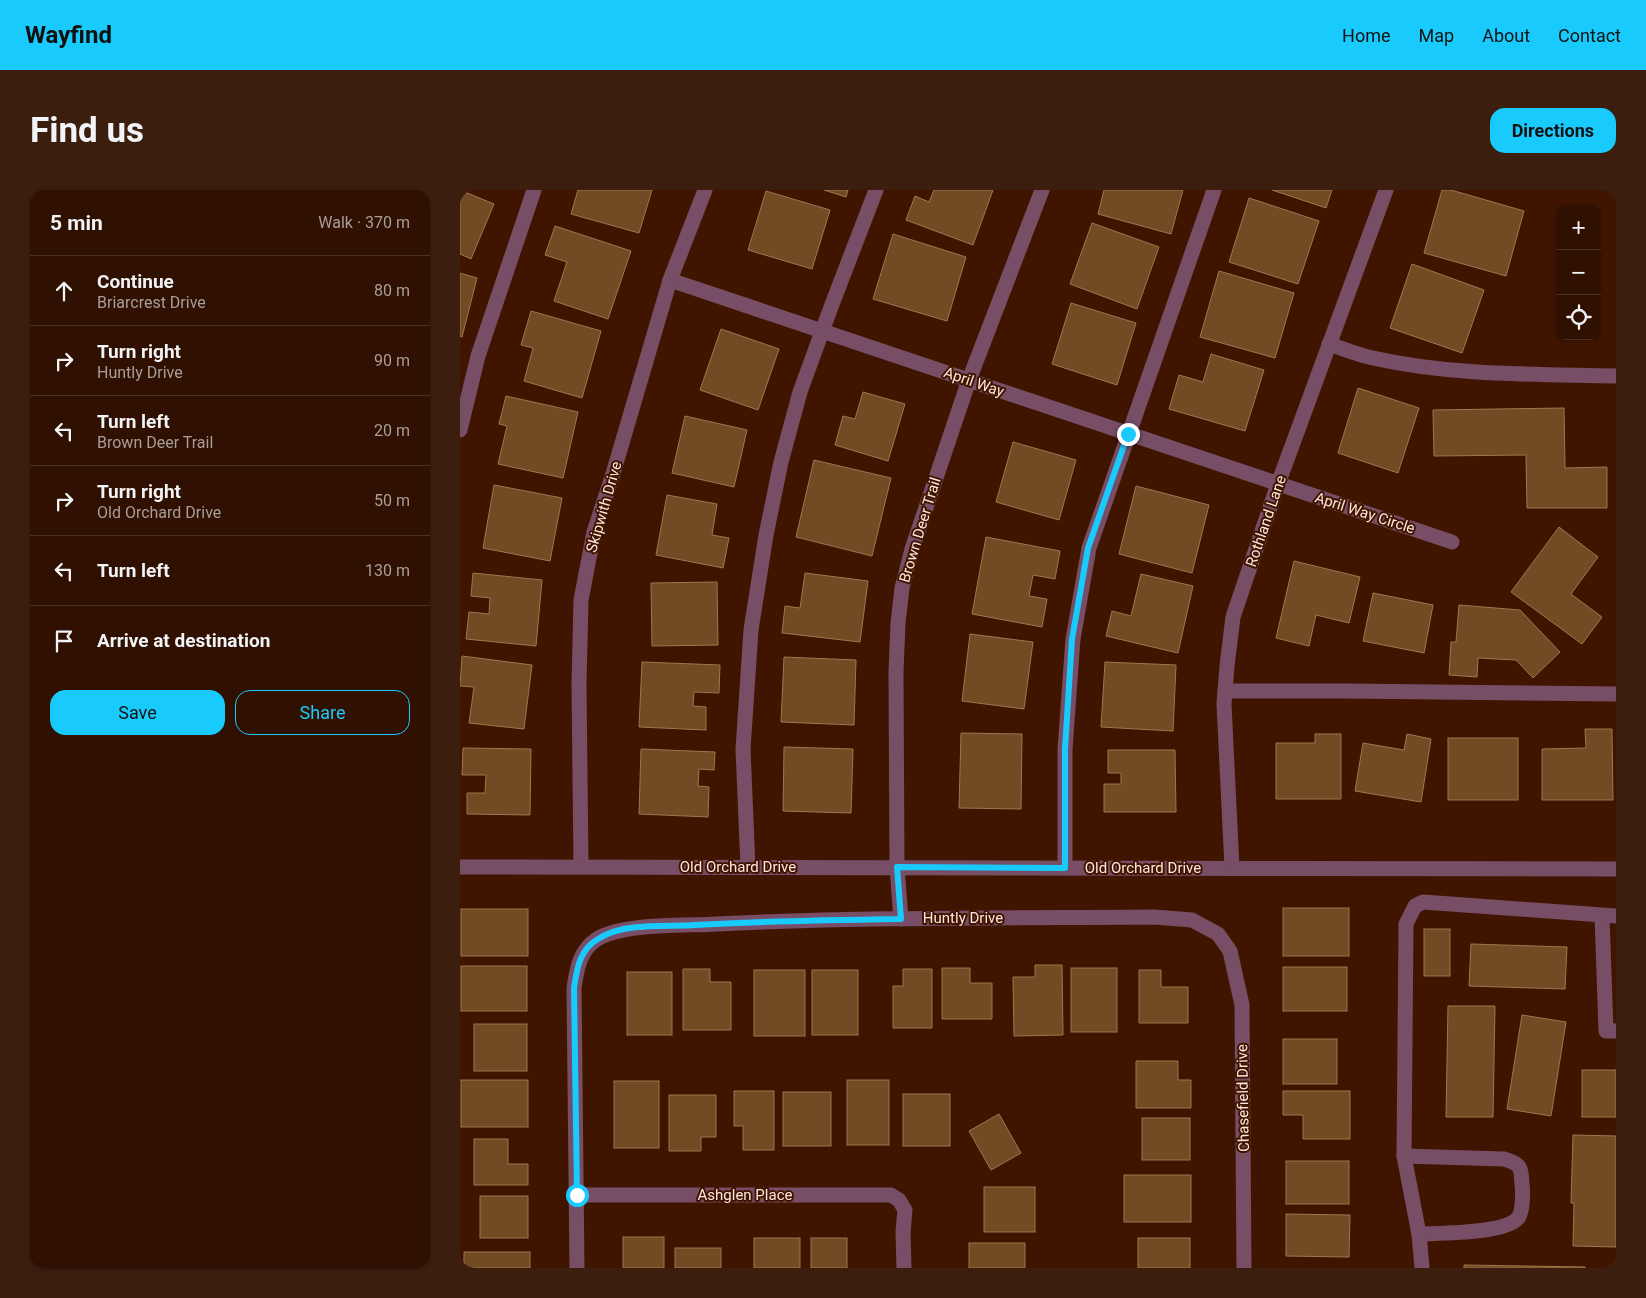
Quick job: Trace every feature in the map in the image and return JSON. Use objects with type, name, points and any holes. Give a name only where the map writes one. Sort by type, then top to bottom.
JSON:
[{"type":"street","points":[[460,430],[478,356],[534,190]]},
{"type":"street","name":"Skipwith Drive","points":[[581,866],[579,684],[581,600],[594,532],[670,280],[705,190]]},
{"type":"street","points":[[748,867],[743,749],[751,630],[766,534],[781,462],[800,392],[876,190]]},
{"type":"street","name":"Brown Deer Trail","points":[[901,919],[897,867],[896,672],[902,588],[912,549],[969,380],[1042,190]]},
{"type":"street","points":[[1065,868],[1065,749],[1072,639],[1088,548],[1214,190]]},
{"type":"street","name":"Rothland Lane","points":[[1232,868],[1224,704],[1233,617],[1278,484],[1386,190]]},
{"type":"street","name":"April Way","points":[[670,280],[1278,484]]},
{"type":"street","points":[[1329,344],[1371,358],[1418,367],[1489,373],[1616,376]]},
{"type":"street","name":"April Way Circle","points":[[1278,484],[1452,542]]},
{"type":"street","points":[[1225,691],[1616,694]]},
{"type":"street","name":"Old Orchard Drive","points":[[460,867],[1616,869]]},
{"type":"street","points":[[1422,1268],[1419,1234],[1404,1156],[1406,924],[1415,906],[1423,902],[1609,916],[1606,1030],[1616,1031]]},
{"type":"street","name":"Huntly Drive","points":[[577,1195],[574,988],[581,956],[588,946],[598,939],[623,929],[768,921],[901,919],[1154,917],[1192,920],[1218,934]]},
{"type":"street","name":"Chasefield Drive","points":[[1218,934],[1230,951],[1242,1005],[1244,1268]]},
{"type":"street","points":[[1404,1156],[1504,1159],[1516,1162],[1521,1169],[1524,1193],[1519,1217],[1507,1227],[1419,1234]]},
{"type":"street","points":[[577,1195],[577,1268]]},
{"type":"street","name":"Ashglen Place","points":[[577,1195],[891,1195],[899,1200],[906,1210],[903,1232],[904,1268]]},
{"type":"building","points":[[460,190],[494,204],[471,259],[460,254]]},
{"type":"building","points":[[578,190],[652,190],[639,233],[571,214]]},
{"type":"building","points":[[824,190],[848,190],[846,197]]},
{"type":"building","points":[[934,190],[993,190],[973,245],[906,220],[915,196],[929,202]]},
{"type":"building","points":[[1104,190],[1183,190],[1171,234],[1098,214]]},
{"type":"building","points":[[1272,190],[1332,190],[1326,208]]},
{"type":"building","points":[[1442,190],[1451,190],[1524,211],[1506,276],[1424,253]]},
{"type":"building","points":[[766,191],[830,210],[812,269],[748,250]]},
{"type":"building","points":[[1249,198],[1319,221],[1298,284],[1229,262]]},
{"type":"building","points":[[1092,223],[1159,247],[1137,309],[1070,284]]},
{"type":"building","points":[[555,226],[631,251],[608,319],[554,301],[567,262],[545,255]]},
{"type":"building","points":[[893,234],[966,257],[947,321],[873,299]]},
{"type":"building","points":[[1412,264],[1484,290],[1462,353],[1390,328]]},
{"type":"building","points":[[1219,271],[1294,293],[1275,358],[1200,337]]},
{"type":"building","points":[[460,273],[477,278],[462,337],[460,336]]},
{"type":"building","points":[[1071,303],[1136,323],[1117,385],[1052,364]]},
{"type":"building","points":[[531,311],[601,331],[582,398],[524,381],[533,348],[521,345]]},
{"type":"building","points":[[721,329],[779,349],[758,410],[700,390]]},
{"type":"building","points":[[1211,354],[1264,370],[1245,431],[1169,409],[1179,375],[1203,382]]},
{"type":"building","points":[[1358,388],[1419,408],[1398,473],[1338,453]]},
{"type":"building","points":[[863,392],[905,404],[888,461],[835,445],[843,416],[855,419]]},
{"type":"building","points":[[506,396],[578,412],[563,478],[498,464],[507,426],[499,424]]},
{"type":"building","points":[[1564,408],[1565,468],[1607,467],[1607,508],[1527,508],[1526,455],[1434,456],[1433,410]]},
{"type":"building","points":[[685,416],[747,430],[734,487],[672,473]]},
{"type":"building","points":[[1013,442],[1076,460],[1059,520],[996,502]]},
{"type":"building","points":[[814,460],[891,478],[872,556],[796,537]]},
{"type":"building","points":[[494,485],[562,498],[550,561],[483,548]]},
{"type":"building","points":[[1136,486],[1209,505],[1192,573],[1119,554]]},
{"type":"building","points":[[667,495],[717,504],[712,535],[729,538],[723,568],[656,555]]},
{"type":"building","points":[[1559,527],[1598,557],[1571,594],[1602,617],[1582,644],[1511,592]]},
{"type":"building","points":[[986,537],[1060,551],[1055,579],[1033,575],[1029,596],[1047,599],[1042,627],[972,614]]},
{"type":"building","points":[[1294,561],[1360,577],[1349,623],[1316,615],[1309,646],[1276,638]]},
{"type":"building","points":[[473,573],[542,580],[536,646],[466,639],[469,612],[489,614],[490,598],[471,596]]},
{"type":"building","points":[[805,573],[868,581],[860,642],[782,633],[785,606],[800,608]]},
{"type":"building","points":[[1141,574],[1193,586],[1178,653],[1106,636],[1112,611],[1131,616]]},
{"type":"building","points":[[717,582],[718,645],[652,646],[651,583]]},
{"type":"building","points":[[1373,593],[1433,605],[1424,653],[1363,641]]},
{"type":"building","points":[[1459,605],[1520,610],[1560,652],[1533,678],[1516,660],[1478,658],[1477,677],[1449,675],[1451,642],[1456,642]]},
{"type":"building","points":[[970,634],[1033,642],[1024,709],[962,701]]},
{"type":"building","points":[[462,656],[532,665],[524,729],[469,723],[474,687],[460,686]]},
{"type":"building","points":[[784,657],[856,660],[854,725],[781,722]]},
{"type":"building","points":[[642,662],[720,665],[719,693],[694,692],[693,706],[706,707],[706,730],[639,727]]},
{"type":"building","points":[[1105,662],[1176,665],[1173,731],[1101,727]]},
{"type":"building","points":[[1585,729],[1612,729],[1613,800],[1542,800],[1542,749],[1586,748]]},
{"type":"building","points":[[961,733],[1022,734],[1021,809],[959,808]]},
{"type":"building","points":[[1315,734],[1341,734],[1341,799],[1276,799],[1276,743],[1315,743]]},
{"type":"building","points":[[1407,734],[1431,739],[1421,802],[1355,791],[1363,743],[1404,750]]},
{"type":"building","points":[[1448,738],[1518,738],[1518,800],[1448,800]]},
{"type":"building","points":[[784,747],[853,749],[851,813],[783,811]]},
{"type":"building","points":[[463,748],[531,749],[530,815],[467,814],[467,793],[485,793],[486,775],[462,775]]},
{"type":"building","points":[[641,749],[715,752],[714,770],[699,769],[698,786],[709,787],[708,817],[639,814]]},
{"type":"building","points":[[1108,750],[1175,750],[1176,812],[1104,812],[1104,784],[1121,784],[1121,773],[1108,773]]},
{"type":"building","points":[[1283,908],[1349,908],[1349,956],[1283,956]]},
{"type":"building","points":[[461,909],[528,909],[528,956],[461,956]]},
{"type":"building","points":[[1424,929],[1450,929],[1450,976],[1424,976]]},
{"type":"building","points":[[1471,944],[1567,947],[1565,989],[1469,986]]},
{"type":"building","points":[[1035,965],[1062,965],[1063,1035],[1014,1036],[1013,977],[1035,977]]},
{"type":"building","points":[[461,966],[527,966],[527,1011],[461,1011]]},
{"type":"building","points":[[1283,967],[1347,967],[1347,1011],[1283,1011]]},
{"type":"building","points":[[942,968],[970,968],[970,983],[992,983],[992,1019],[942,1019]]},
{"type":"building","points":[[1071,968],[1117,968],[1117,1032],[1071,1032]]},
{"type":"building","points":[[683,969],[710,969],[710,982],[731,982],[731,1030],[683,1030]]},
{"type":"building","points":[[903,969],[932,969],[932,1028],[893,1028],[893,986],[903,986]]},
{"type":"building","points":[[754,970],[805,970],[805,1036],[754,1036]]},
{"type":"building","points":[[812,970],[858,970],[858,1035],[812,1035]]},
{"type":"building","points":[[1139,970],[1161,970],[1161,987],[1188,987],[1188,1023],[1139,1023]]},
{"type":"building","points":[[627,972],[672,972],[672,1035],[627,1035]]},
{"type":"building","points":[[1448,1006],[1495,1006],[1493,1117],[1446,1117]]},
{"type":"building","points":[[1522,1015],[1566,1022],[1551,1116],[1507,1109]]},
{"type":"building","points":[[474,1024],[527,1024],[527,1071],[474,1071]]},
{"type":"building","points":[[1283,1039],[1337,1039],[1337,1084],[1283,1084]]},
{"type":"building","points":[[1136,1061],[1178,1061],[1178,1080],[1191,1080],[1191,1108],[1136,1108]]},
{"type":"building","points":[[1582,1070],[1616,1070],[1616,1117],[1582,1117]]},
{"type":"building","points":[[461,1080],[528,1080],[528,1127],[461,1127]]},
{"type":"building","points":[[847,1080],[889,1080],[889,1145],[847,1145]]},
{"type":"building","points":[[614,1081],[659,1081],[659,1148],[614,1148]]},
{"type":"building","points":[[734,1091],[774,1091],[774,1150],[743,1150],[743,1126],[734,1126]]},
{"type":"building","points":[[1283,1091],[1350,1091],[1350,1139],[1303,1139],[1303,1115],[1283,1115]]},
{"type":"building","points":[[783,1092],[831,1092],[831,1146],[783,1146]]},
{"type":"building","points":[[903,1094],[950,1094],[950,1146],[903,1146]]},
{"type":"building","points":[[669,1095],[716,1095],[716,1137],[701,1137],[701,1151],[669,1151]]},
{"type":"building","points":[[999,1114],[1021,1153],[991,1170],[969,1131]]},
{"type":"building","points":[[1142,1118],[1190,1118],[1190,1160],[1142,1160]]},
{"type":"building","points":[[1573,1135],[1616,1136],[1616,1247],[1573,1246],[1574,1203],[1571,1203]]},
{"type":"building","points":[[474,1139],[508,1139],[508,1164],[528,1164],[528,1185],[474,1185]]},
{"type":"building","points":[[1286,1161],[1349,1161],[1349,1204],[1286,1204]]},
{"type":"building","points":[[1124,1175],[1191,1175],[1191,1222],[1124,1222]]},
{"type":"building","points":[[984,1187],[1035,1187],[1035,1232],[984,1232]]},
{"type":"building","points":[[480,1196],[528,1196],[528,1238],[480,1238]]},
{"type":"building","points":[[1286,1214],[1350,1215],[1349,1257],[1286,1256]]},
{"type":"building","points":[[623,1237],[664,1237],[664,1268],[623,1268]]},
{"type":"building","points":[[754,1238],[800,1238],[800,1268],[754,1268]]},
{"type":"building","points":[[811,1238],[847,1238],[847,1268],[811,1268]]},
{"type":"building","points":[[1138,1238],[1190,1238],[1190,1268],[1138,1268]]},
{"type":"building","points":[[969,1243],[1025,1243],[1025,1268],[969,1268]]},
{"type":"building","points":[[675,1248],[721,1248],[721,1268],[675,1268]]},
{"type":"building","points":[[464,1252],[530,1252],[530,1268],[464,1268]]},
{"type":"building","points":[[1464,1265],[1585,1267],[1585,1268],[1464,1268]]},
{"type":"route","points":[[577,1195],[574,988],[581,956],[588,946],[598,939],[623,929],[768,921],[901,919],[897,867],[1065,868],[1065,749],[1072,639],[1088,548],[1128,434]]}]
